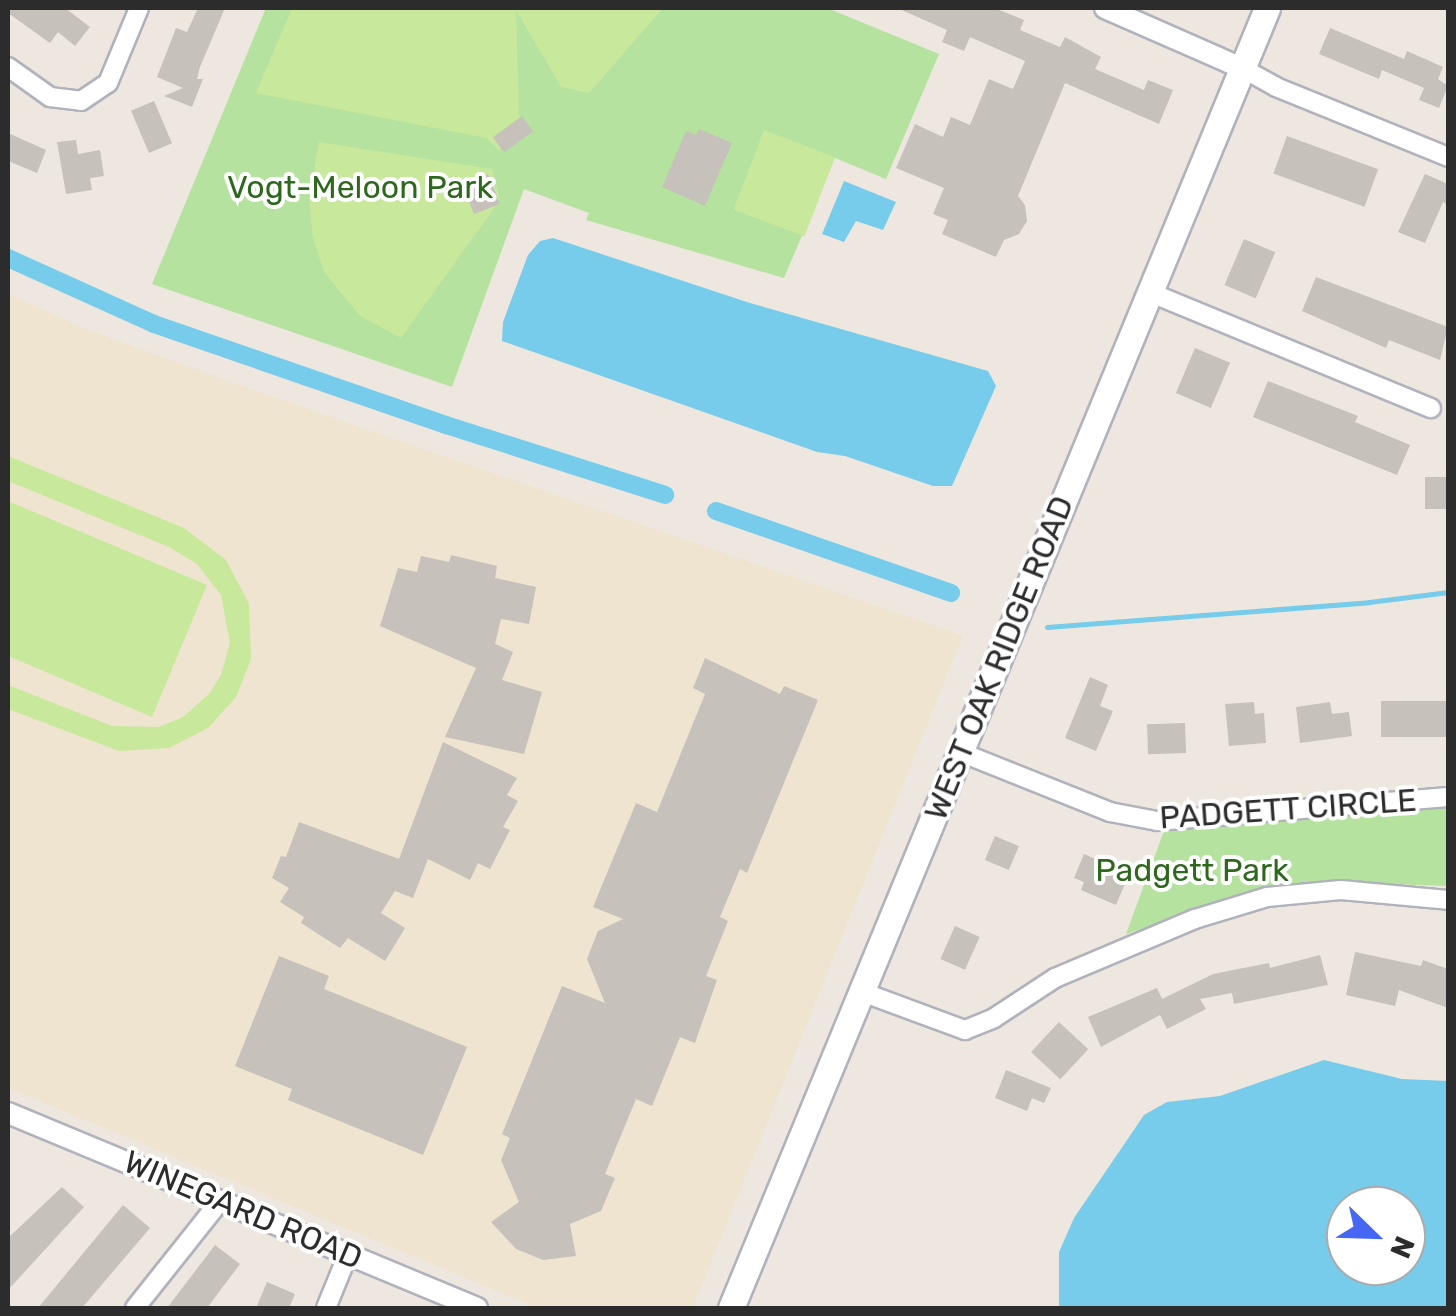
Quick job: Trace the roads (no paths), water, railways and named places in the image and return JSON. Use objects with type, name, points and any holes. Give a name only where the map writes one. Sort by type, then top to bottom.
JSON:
[{"type":"main road","name":"WEST OAK RIDGE ROAD","points":[[731,1308],[1267,8]]},
{"type":"street","points":[[8,68],[50,96],[82,102],[108,83],[139,8]]},
{"type":"street","points":[[1106,8],[1276,87],[1448,157]]},
{"type":"street","points":[[1150,292],[1431,408]]},
{"type":"street","name":"PADGETT CIRCLE","points":[[960,752],[1110,812],[1157,821],[1448,797]]},
{"type":"street","points":[[862,992],[965,1030],[994,1018],[1055,978],[1196,919],[1267,896],[1341,890],[1448,900]]},
{"type":"street","name":"WINEGARD ROAD","points":[[8,1113],[477,1308]]},
{"type":"street","points":[[135,1308],[220,1201]]},
{"type":"street","points":[[326,1308],[348,1254]]},
{"type":"water","points":[[844,181],[896,202],[883,230],[856,221],[844,242],[822,234]]},
{"type":"water","points":[[553,238],[750,303],[988,371],[996,386],[952,486],[933,486],[845,456],[817,452],[502,341],[503,322],[528,255],[540,241]]},
{"type":"water","points":[[1324,1060],[1402,1079],[1448,1081],[1448,1308],[1059,1308],[1059,1252],[1074,1218],[1144,1115],[1167,1102],[1220,1096]]},
{"type":"waterway","points":[[8,258],[154,324],[446,425],[665,495]]},
{"type":"waterway","points":[[716,511],[951,593]]},
{"type":"waterway","points":[[1047,627],[1369,602],[1448,592]]},
{"type":"park label","name":"Vogt-Meloon Park","points":[[360,187]]},
{"type":"park label","name":"Padgett Park","points":[[1192,870]]}]
